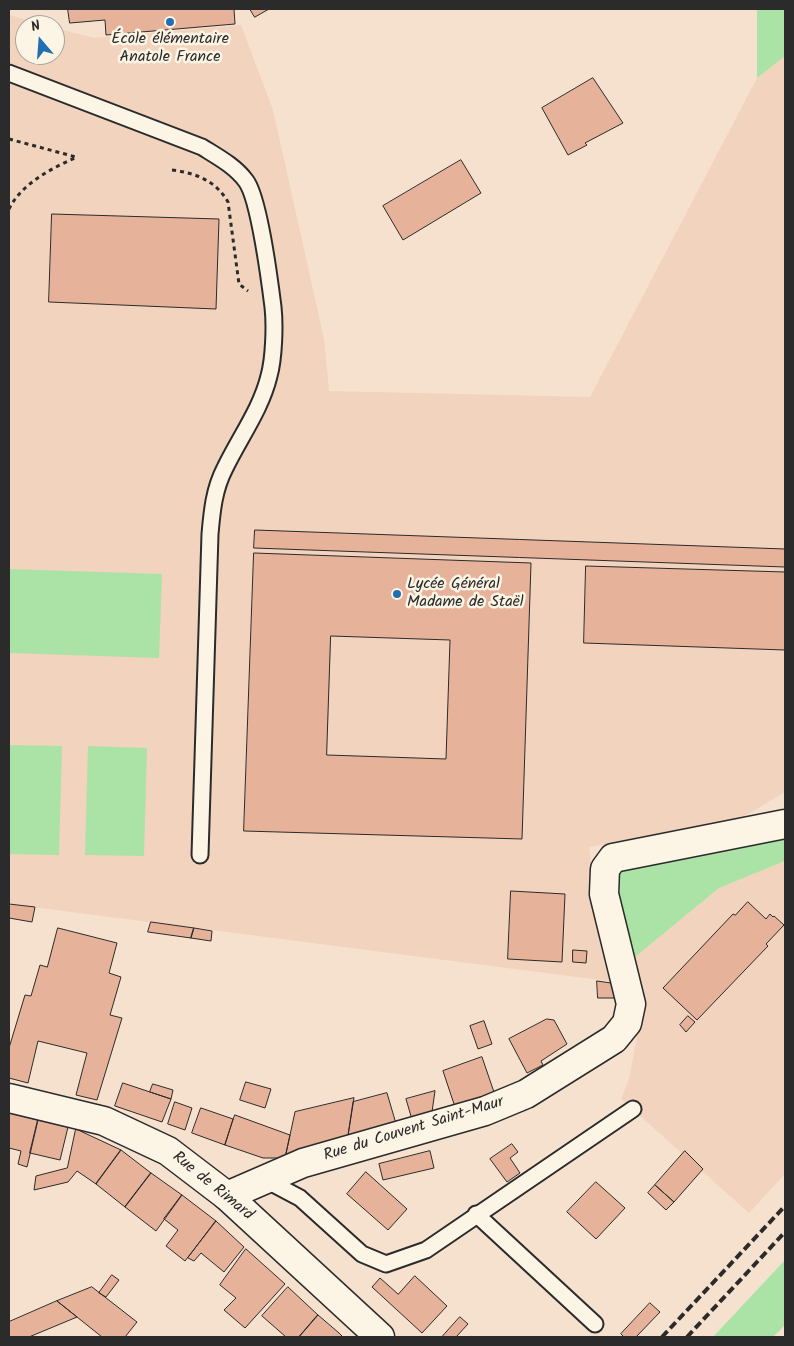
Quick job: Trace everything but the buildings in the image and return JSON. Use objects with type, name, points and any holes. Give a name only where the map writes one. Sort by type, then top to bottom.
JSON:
[{"type":"street","name":"Rue du Couvent Saint-Maur","points":[[227,1196],[303,1164],[485,1111],[526,1094],[614,1040],[626,1022],[631,1004],[604,894],[605,869],[613,858],[785,824]]},
{"type":"street","name":"Rue de Rimard","points":[[9,1098],[104,1121],[168,1150],[227,1196],[380,1337]]},
{"type":"lane","points":[[9,73],[202,146],[230,164],[247,182],[255,199],[273,309],[270,375],[254,416],[224,469],[214,499],[210,534],[200,854]]},
{"type":"lane","points":[[266,1180],[300,1198],[362,1254],[386,1264],[426,1250],[476,1214],[633,1109]]},
{"type":"lane","points":[[476,1214],[595,1324]]},
{"type":"path","points":[[9,139],[77,157],[59,165],[36,180],[12,202],[9,209]]},
{"type":"path","points":[[172,170],[193,173],[222,191],[228,202],[239,284],[273,309]]},
{"type":"shaded area","name":"Lycée Général Madame de Staël","points":[[9,15],[15,17],[15,65],[65,65],[65,31],[94,38],[241,25],[273,110],[324,339],[329,391],[590,397],[757,78],[785,56],[785,792],[738,820],[589,847],[595,896],[616,982],[9,904]]},
{"type":"shaded area","points":[[785,861],[785,1174],[749,1213],[621,1099],[629,1079],[640,1020],[629,962],[719,888]]},
{"type":"green space","points":[[757,9],[785,9],[785,56],[757,78]]},
{"type":"green space","points":[[9,569],[162,574],[159,658],[9,653]]},
{"type":"green space","points":[[9,745],[62,746],[59,855],[9,854]]},
{"type":"green space","points":[[88,746],[147,748],[144,856],[85,855]]},
{"type":"green space","points":[[785,830],[785,861],[719,888],[629,962],[616,894],[622,863]]},
{"type":"green space","points":[[785,1260],[785,1325],[773,1337],[713,1337]]},
{"type":"railway","points":[[662,1337],[785,1206]]},
{"type":"railway","points":[[687,1337],[785,1232]]},
{"type":"place","name":"École élémentaire Anatole France","points":[[170,22]]},
{"type":"place","name":"Lycée Général Madame de Staël","points":[[397,594]]}]
